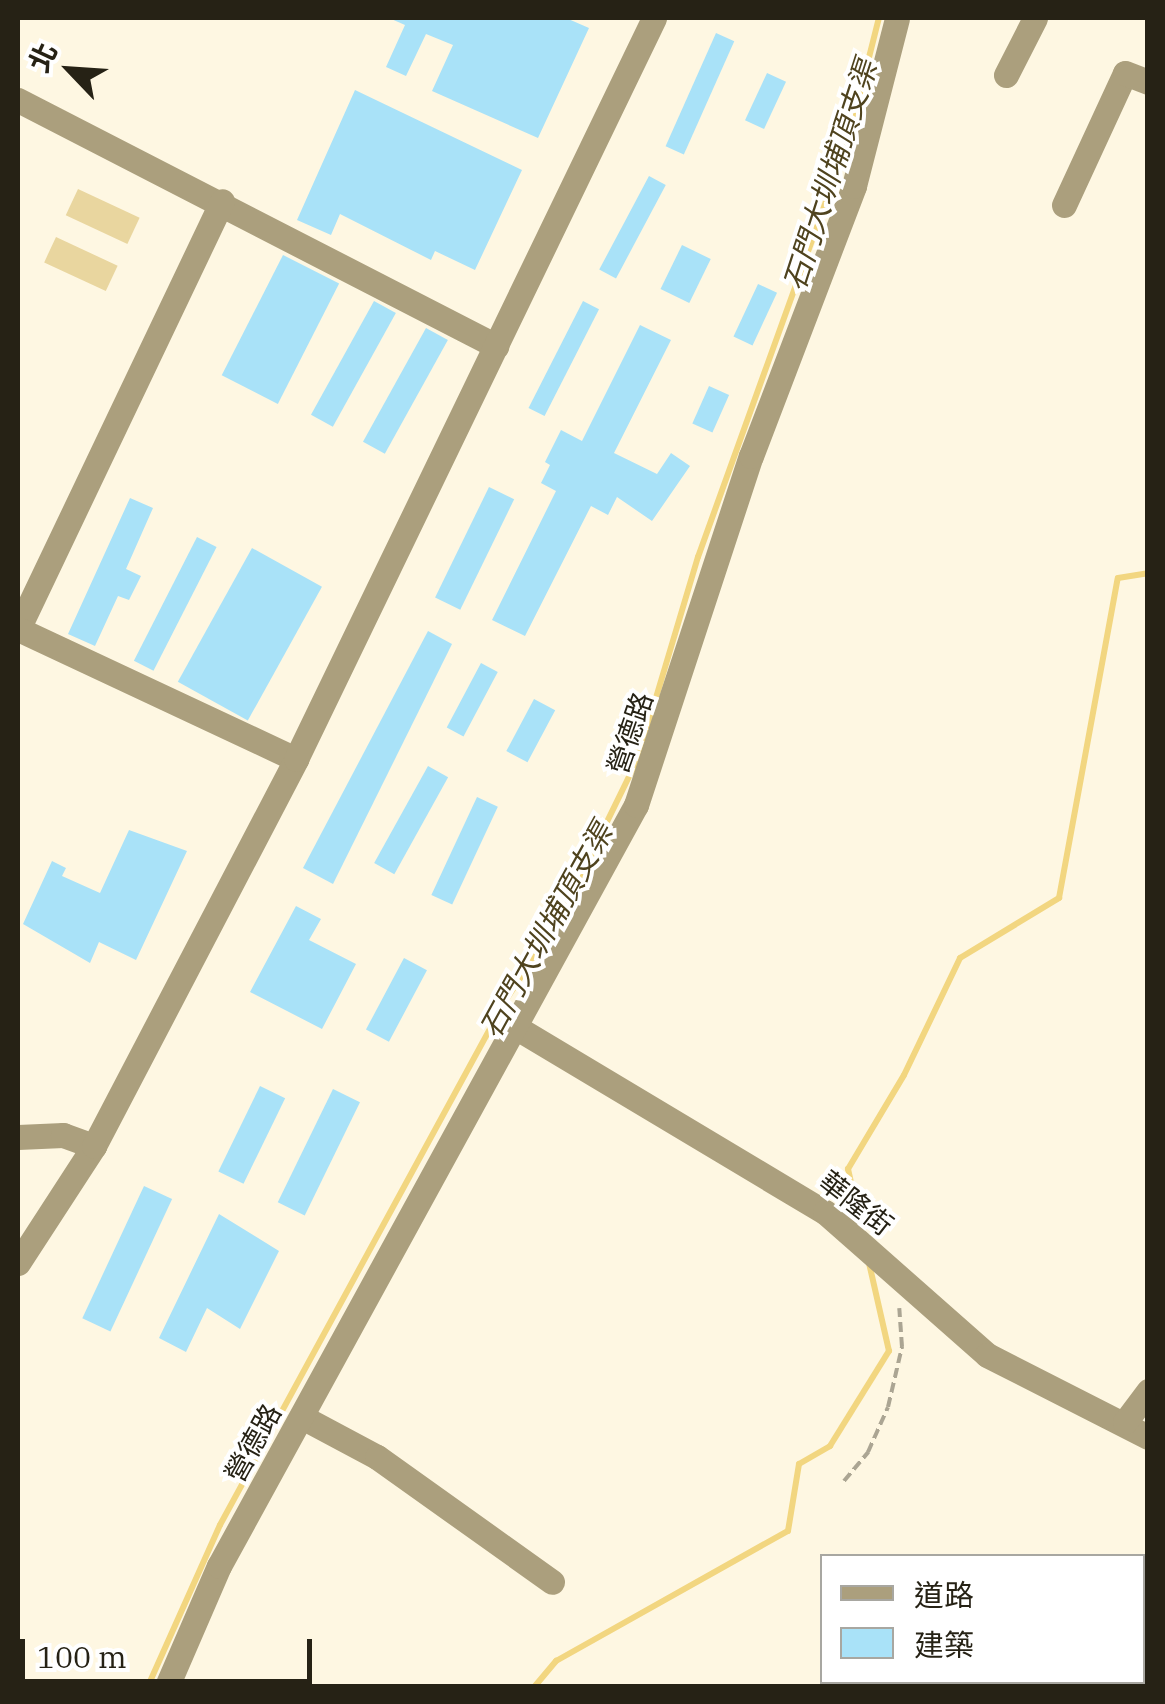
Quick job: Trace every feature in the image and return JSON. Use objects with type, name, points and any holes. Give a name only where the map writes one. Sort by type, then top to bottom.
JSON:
[{"type":"street","points":[[18,1263],[94,1146],[296,759],[654,18]]},
{"type":"street","name":"營德路","points":[[167,1686],[219,1566],[636,806],[751,456],[854,186],[898,18]]},
{"type":"street","points":[[1006,76],[1035,18]]},
{"type":"street","points":[[1064,205],[1125,73],[1148,82]]},
{"type":"street","points":[[18,100],[222,201],[496,346]]},
{"type":"street","points":[[222,201],[18,629],[296,759]]},
{"type":"street","name":"華隆街","points":[[517,1028],[825,1212],[987,1355],[1148,1437]]},
{"type":"street","points":[[18,1137],[63,1135],[94,1146]]},
{"type":"street","points":[[1125,1422],[1148,1391]]},
{"type":"street","points":[[302,1417],[377,1458],[552,1582]]},
{"type":"path","points":[[844,1481],[868,1452],[897,1378],[902,1346],[897,1291]]},
{"type":"shaded area","points":[[78,189],[140,218],[127,244],[66,215]]},
{"type":"shaded area","points":[[56,237],[118,266],[106,291],[44,262]]},
{"type":"building","points":[[389,18],[566,18],[589,28],[538,138],[432,91],[453,45],[426,34],[406,76],[386,67],[405,25]]},
{"type":"building","points":[[716,33],[734,41],[684,154],[666,146]]},
{"type":"building","points":[[767,73],[786,82],[764,129],[745,120]]},
{"type":"building","points":[[355,90],[522,170],[475,270],[435,251],[431,260],[340,214],[331,235],[297,220]]},
{"type":"building","points":[[649,176],[666,185],[616,279],[599,270]]},
{"type":"building","points":[[682,245],[711,259],[689,303],[661,289]]},
{"type":"building","points":[[283,255],[339,284],[278,404],[222,375]]},
{"type":"building","points":[[758,284],[777,293],[753,345],[733,337]]},
{"type":"building","points":[[374,301],[396,313],[333,427],[311,415]]},
{"type":"building","points":[[583,301],[599,309],[545,416],[529,408]]},
{"type":"building","points":[[640,325],[671,340],[614,453],[657,474],[671,453],[690,466],[652,521],[617,497],[608,515],[591,506],[525,636],[492,620],[556,491],[541,483],[550,465],[545,462],[561,430],[582,441]]},
{"type":"building","points":[[426,328],[448,340],[385,454],[363,442]]},
{"type":"building","points":[[709,386],[729,395],[712,432],[692,423]]},
{"type":"building","points":[[489,487],[514,499],[460,610],[435,598]]},
{"type":"building","points":[[130,498],[153,508],[126,569],[141,576],[129,600],[118,596],[95,646],[68,634]]},
{"type":"building","points":[[197,537],[217,547],[153,671],[134,661]]},
{"type":"building","points":[[252,548],[322,587],[248,721],[178,682]]},
{"type":"building","points":[[428,631],[452,644],[333,884],[303,868]]},
{"type":"building","points":[[481,663],[498,672],[464,736],[447,727]]},
{"type":"building","points":[[534,699],[555,710],[527,762],[506,751]]},
{"type":"building","points":[[428,766],[448,777],[394,874],[374,863]]},
{"type":"building","points":[[477,797],[498,807],[452,905],[431,895]]},
{"type":"building","points":[[129,830],[187,851],[136,960],[99,942],[90,963],[23,924],[52,861],[66,868],[62,876],[100,893]]},
{"type":"building","points":[[296,906],[321,919],[309,940],[356,964],[322,1029],[250,992]]},
{"type":"building","points":[[404,958],[427,970],[389,1042],[366,1030]]},
{"type":"building","points":[[260,1086],[285,1098],[244,1184],[218,1171]]},
{"type":"building","points":[[333,1089],[360,1102],[305,1215],[278,1202]]},
{"type":"building","points":[[144,1186],[172,1199],[110,1331],[82,1318]]},
{"type":"building","points":[[219,1214],[279,1251],[240,1329],[207,1308],[186,1352],[159,1338]]},
{"type":"waterway","name":"石門大圳埔頂支渠","points":[[148,1686],[220,1525],[504,1003],[562,914],[638,758],[698,557],[848,141],[879,18]]},
{"type":"waterway","name":"石門大圳埔頂支渠","points":[[862,1231],[848,1169],[904,1075],[960,958],[1059,898],[1118,578],[1148,573]]},
{"type":"waterway","name":"石門大圳埔頂支渠","points":[[535,1686],[556,1661],[788,1531],[799,1464],[830,1446],[889,1351],[869,1263]]}]
